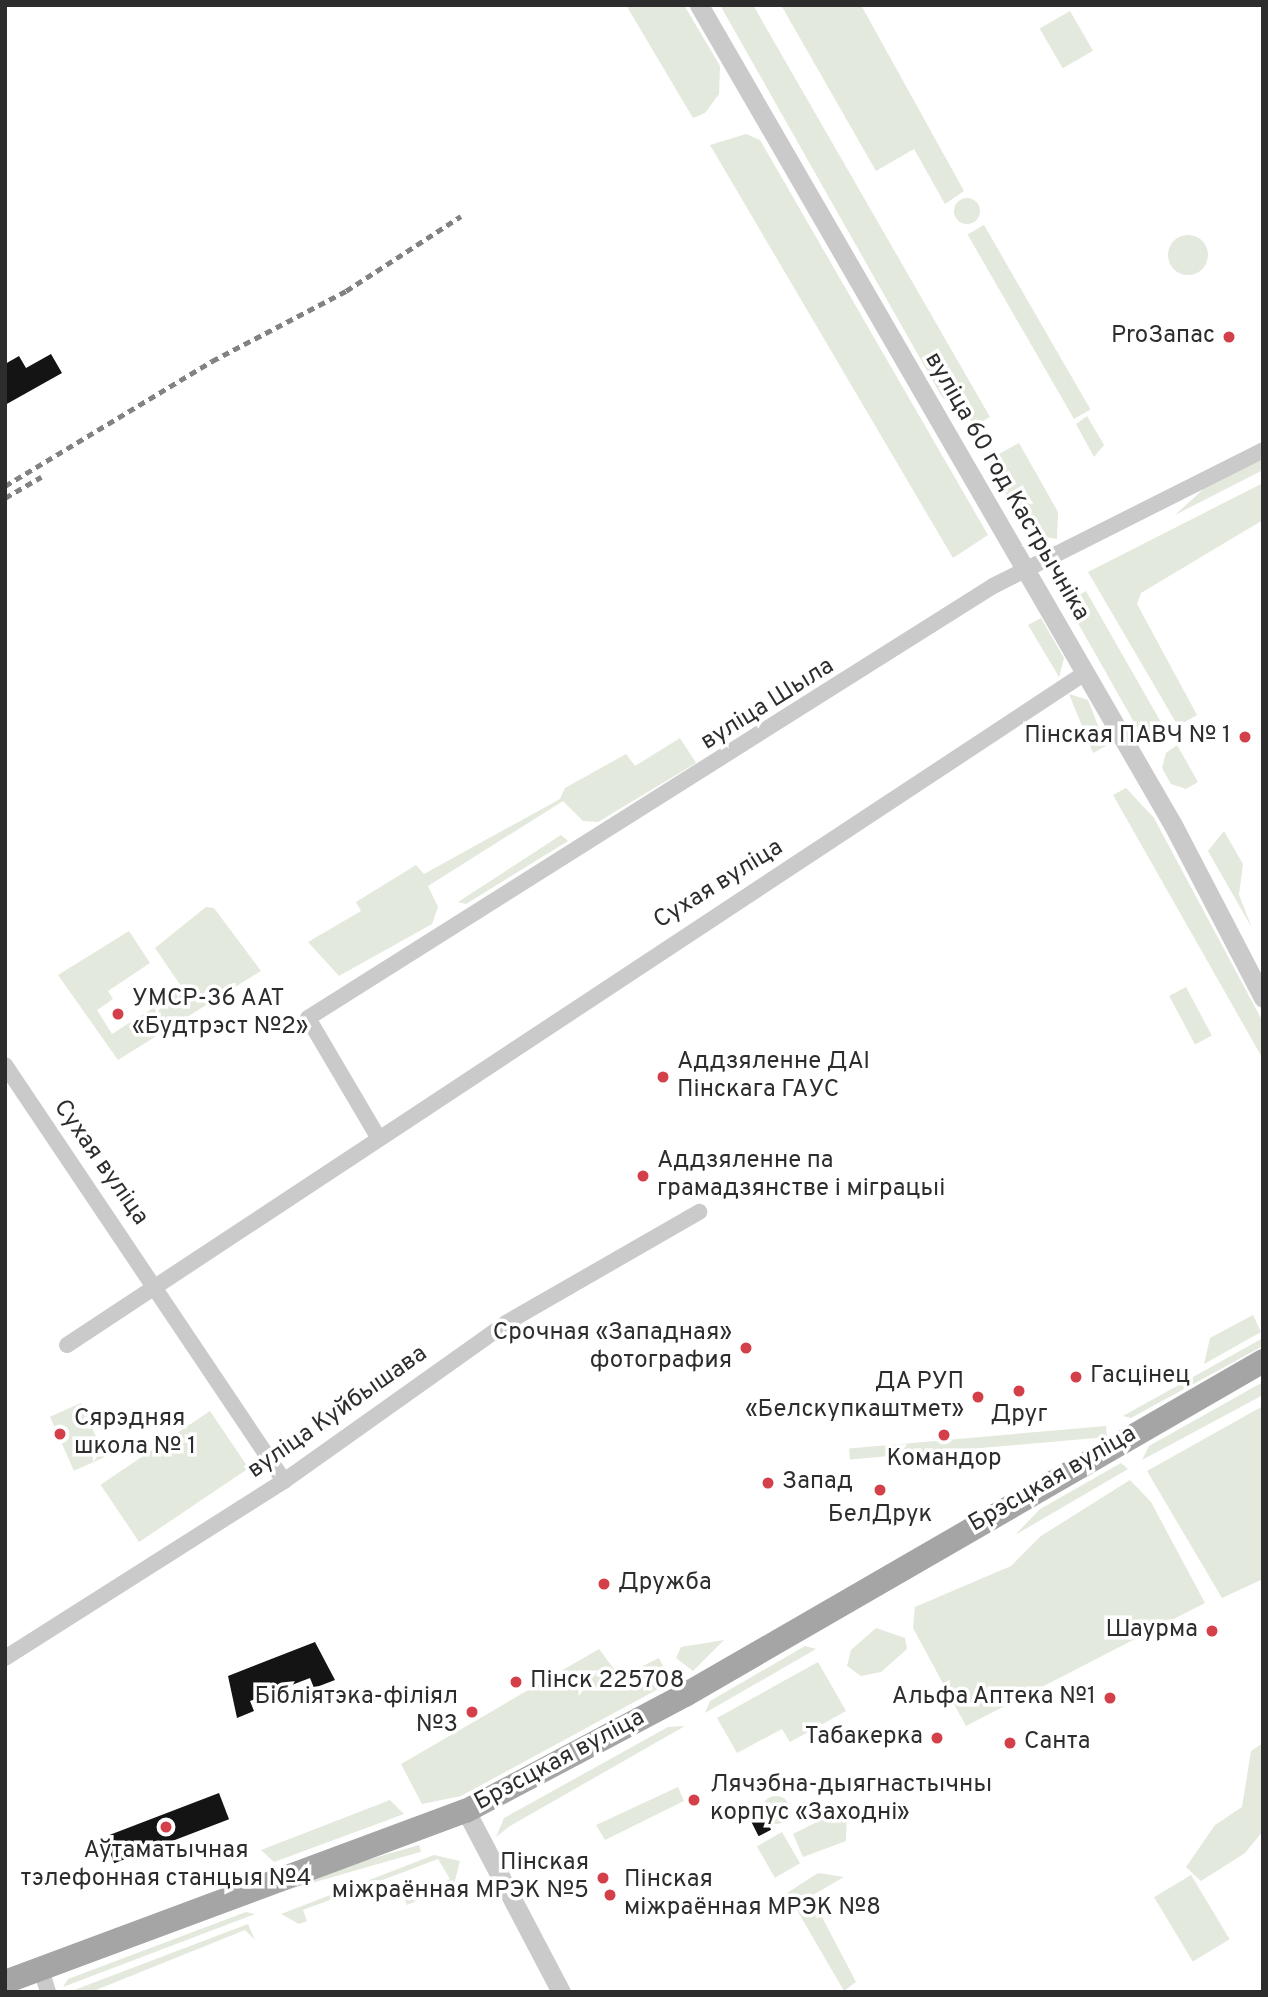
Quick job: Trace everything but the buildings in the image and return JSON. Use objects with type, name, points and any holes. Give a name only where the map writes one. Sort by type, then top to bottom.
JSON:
[{"type":"main road","name":"Брэсцкая вуліца","points":[[5,1982],[45,1980],[466,1811],[685,1695],[1263,1362]]},
{"type":"street","name":"вуліца 60 год Кастрычніка","points":[[699,5],[1024,571],[1086,673],[1263,998]]},
{"type":"street","name":"вуліца Шыла","points":[[378,1137],[308,1018],[1024,571],[1263,450]]},
{"type":"street","name":"Сухая вуліца","points":[[67,1345],[158,1287],[378,1137],[1086,673]]},
{"type":"street","name":"Сухая вуліца","points":[[5,1065],[158,1287],[284,1481]]},
{"type":"street","name":"вуліца Куйбышава","points":[[5,1658],[284,1481],[506,1323],[699,1212]]},
{"type":"street","points":[[466,1811],[561,1992]]},
{"type":"shaded area","points":[[626,5],[684,5],[720,66],[719,94],[705,113],[693,118]]},
{"type":"shaded area","points":[[720,5],[753,5],[990,417],[976,425],[942,397]]},
{"type":"shaded area","points":[[781,5],[861,5],[964,191],[945,204],[914,149],[876,171]]},
{"type":"shaded area","points":[[1070,11],[1093,51],[1063,68],[1040,28]]},
{"type":"shaded area","points":[[746,134],[760,140],[988,535],[953,558],[710,145]]},
{"type":"shaded area","points":[[967,198],[976,202],[980,211],[976,220],[967,224],[958,220],[954,211],[958,202]]},
{"type":"shaded area","points":[[984,225],[1090,409],[1074,419],[968,234]]},
{"type":"shaded area","points":[[1188,235],[1202,241],[1208,255],[1202,269],[1188,275],[1174,269],[1168,255],[1174,241]]},
{"type":"shaded area","points":[[1087,416],[1104,445],[1094,457],[1076,424]]},
{"type":"shaded area","points":[[1019,443],[1058,512],[1057,539],[1027,534],[988,460]]},
{"type":"shaded area","points":[[1263,458],[1263,470],[1175,515],[1209,484]]},
{"type":"shaded area","points":[[1263,483],[1263,520],[1141,593],[1137,604],[1197,715],[1178,726],[1088,572]]},
{"type":"shaded area","points":[[1086,591],[1166,731],[1145,736],[1139,731],[1066,602]]},
{"type":"shaded area","points":[[1041,618],[1064,658],[1059,677],[1028,625]]},
{"type":"shaded area","points":[[1069,694],[1088,700],[1106,746],[1093,753]]},
{"type":"shaded area","points":[[680,738],[696,763],[598,822],[583,821],[563,801],[428,886],[438,907],[432,924],[339,976],[308,942],[361,911],[356,902],[416,865],[424,874],[560,799],[565,788],[626,754],[635,766]]},
{"type":"shaded area","points":[[1177,745],[1198,782],[1186,789],[1171,784],[1162,768],[1166,753]]},
{"type":"shaded area","points":[[1126,788],[1154,818],[1263,1022],[1263,1059],[1113,795]]},
{"type":"shaded area","points":[[1224,831],[1243,864],[1239,895],[1252,928],[1208,851]]},
{"type":"shaded area","points":[[561,835],[568,841],[466,904],[458,902]]},
{"type":"shaded area","points":[[206,907],[214,908],[261,971],[118,1060],[58,975],[129,931],[150,963],[108,991],[113,999],[97,1010],[112,1034],[183,989],[155,948]]},
{"type":"shaded area","points":[[1186,987],[1212,1036],[1195,1044],[1169,996]]},
{"type":"shaded area","points":[[1253,1315],[1261,1332],[1204,1364],[1210,1338]]},
{"type":"shaded area","points":[[1263,1338],[1263,1346],[1131,1418],[1123,1416]]},
{"type":"shaded area","points":[[1263,1382],[1263,1395],[1142,1460],[1149,1446]]},
{"type":"shaded area","points":[[81,1403],[105,1457],[74,1471],[50,1417]]},
{"type":"shaded area","points":[[1263,1406],[1263,1579],[1222,1598],[1147,1471]]},
{"type":"shaded area","points":[[210,1411],[249,1468],[139,1542],[101,1485]]},
{"type":"shaded area","points":[[1106,1426],[1107,1437],[850,1459],[849,1448]]},
{"type":"shaded area","points":[[1121,1463],[1128,1469],[1015,1535],[1040,1509]]},
{"type":"shaded area","points":[[1130,1480],[1151,1502],[1205,1603],[966,1726],[913,1628],[915,1607],[1011,1566],[1041,1536]]},
{"type":"shaded area","points":[[876,1628],[905,1638],[907,1649],[881,1672],[861,1676],[847,1666],[851,1650]]},
{"type":"shaded area","points":[[724,1640],[693,1671],[676,1658],[681,1647]]},
{"type":"shaded area","points":[[805,1646],[816,1649],[705,1713],[710,1701]]},
{"type":"shaded area","points":[[599,1649],[620,1677],[659,1658],[668,1676],[660,1688],[461,1796],[422,1804],[401,1764]]},
{"type":"shaded area","points":[[818,1662],[846,1711],[790,1742],[782,1729],[737,1753],[717,1718]]},
{"type":"shaded area","points":[[685,1726],[510,1826],[496,1837],[504,1818],[668,1727]]},
{"type":"shaded area","points":[[1263,1743],[1263,1831],[1245,1853],[1201,1881],[1186,1867],[1215,1825],[1242,1807],[1251,1751]]},
{"type":"shaded area","points":[[678,1787],[684,1801],[605,1840],[596,1825]]},
{"type":"shaded area","points":[[776,1796],[786,1800],[790,1810],[786,1820],[776,1824],[766,1820],[762,1810],[766,1800]]},
{"type":"shaded area","points":[[390,1800],[404,1814],[274,1862],[261,1850]]},
{"type":"shaded area","points":[[847,1807],[846,1841],[803,1857],[793,1834]]},
{"type":"shaded area","points":[[782,1832],[800,1863],[775,1878],[757,1846]]},
{"type":"shaded area","points":[[419,1845],[421,1852],[285,1891],[283,1884]]},
{"type":"shaded area","points":[[434,1855],[460,1861],[454,1884],[407,1905],[405,1900],[450,1879],[438,1859],[303,1910],[307,1921],[299,1924],[281,1914]]},
{"type":"shaded area","points":[[818,1873],[844,1877],[811,1896],[856,1982],[844,1991],[787,1893]]},
{"type":"shaded area","points":[[1191,1875],[1230,1939],[1193,1961],[1154,1897]]},
{"type":"shaded area","points":[[246,1912],[255,1914],[63,1987],[68,1979]]},
{"type":"shaded area","points":[[248,1924],[255,1940],[245,1930],[91,1992],[69,1992]]},
{"type":"railway","points":[[5,486],[212,361],[346,291],[461,216]]},
{"type":"railway","points":[[5,498],[41,477]]},
{"type":"place","name":"ProЗапас","points":[[1229,337]]},
{"type":"place","name":"Пінская ПАВЧ № 1","points":[[1245,737]]},
{"type":"place","name":"УМСР-36 ААТ «Будтрэст №2»","points":[[118,1014]]},
{"type":"place","name":"Аддзяленне ДАІ Пінскага ГАУС","points":[[663,1077]]},
{"type":"place","name":"Аддзяленне па грамадзянстве і міграцыі","points":[[643,1176]]},
{"type":"place","name":"Срочная «Западная» фотография","points":[[746,1348]]},
{"type":"place","name":"Гасцінец","points":[[1076,1377]]},
{"type":"place","name":"Друг","points":[[1019,1391]]},
{"type":"place","name":"ДА РУП «Белскупкаштмет»","points":[[978,1397]]},
{"type":"place","name":"Сярэдняя школа № 1","points":[[60,1434]]},
{"type":"place","name":"Командор","points":[[944,1435]]},
{"type":"place","name":"Запад","points":[[768,1483]]},
{"type":"place","name":"БелДрук","points":[[880,1490]]},
{"type":"place","name":"Дружба","points":[[604,1584]]},
{"type":"place","name":"Шаурма","points":[[1212,1631]]},
{"type":"place","name":"Пінск 225708","points":[[516,1682]]},
{"type":"place","name":"Альфа Аптека №1","points":[[1110,1698]]},
{"type":"place","name":"Бібліятэка-філіял №3","points":[[472,1712]]},
{"type":"place","name":"Табакерка","points":[[937,1738]]},
{"type":"place","name":"Санта","points":[[1010,1743]]},
{"type":"place","name":"Лячэбна-дыягнастычны корпус «Заходні»","points":[[694,1800]]},
{"type":"place","name":"Аўтаматычная тэлефонная станцыя №4","points":[[166,1827]]},
{"type":"place","name":"Пінская міжраённая МРЭК №5","points":[[603,1878]]},
{"type":"place","name":"Пінская міжраённая МРЭК №8","points":[[610,1895]]}]
